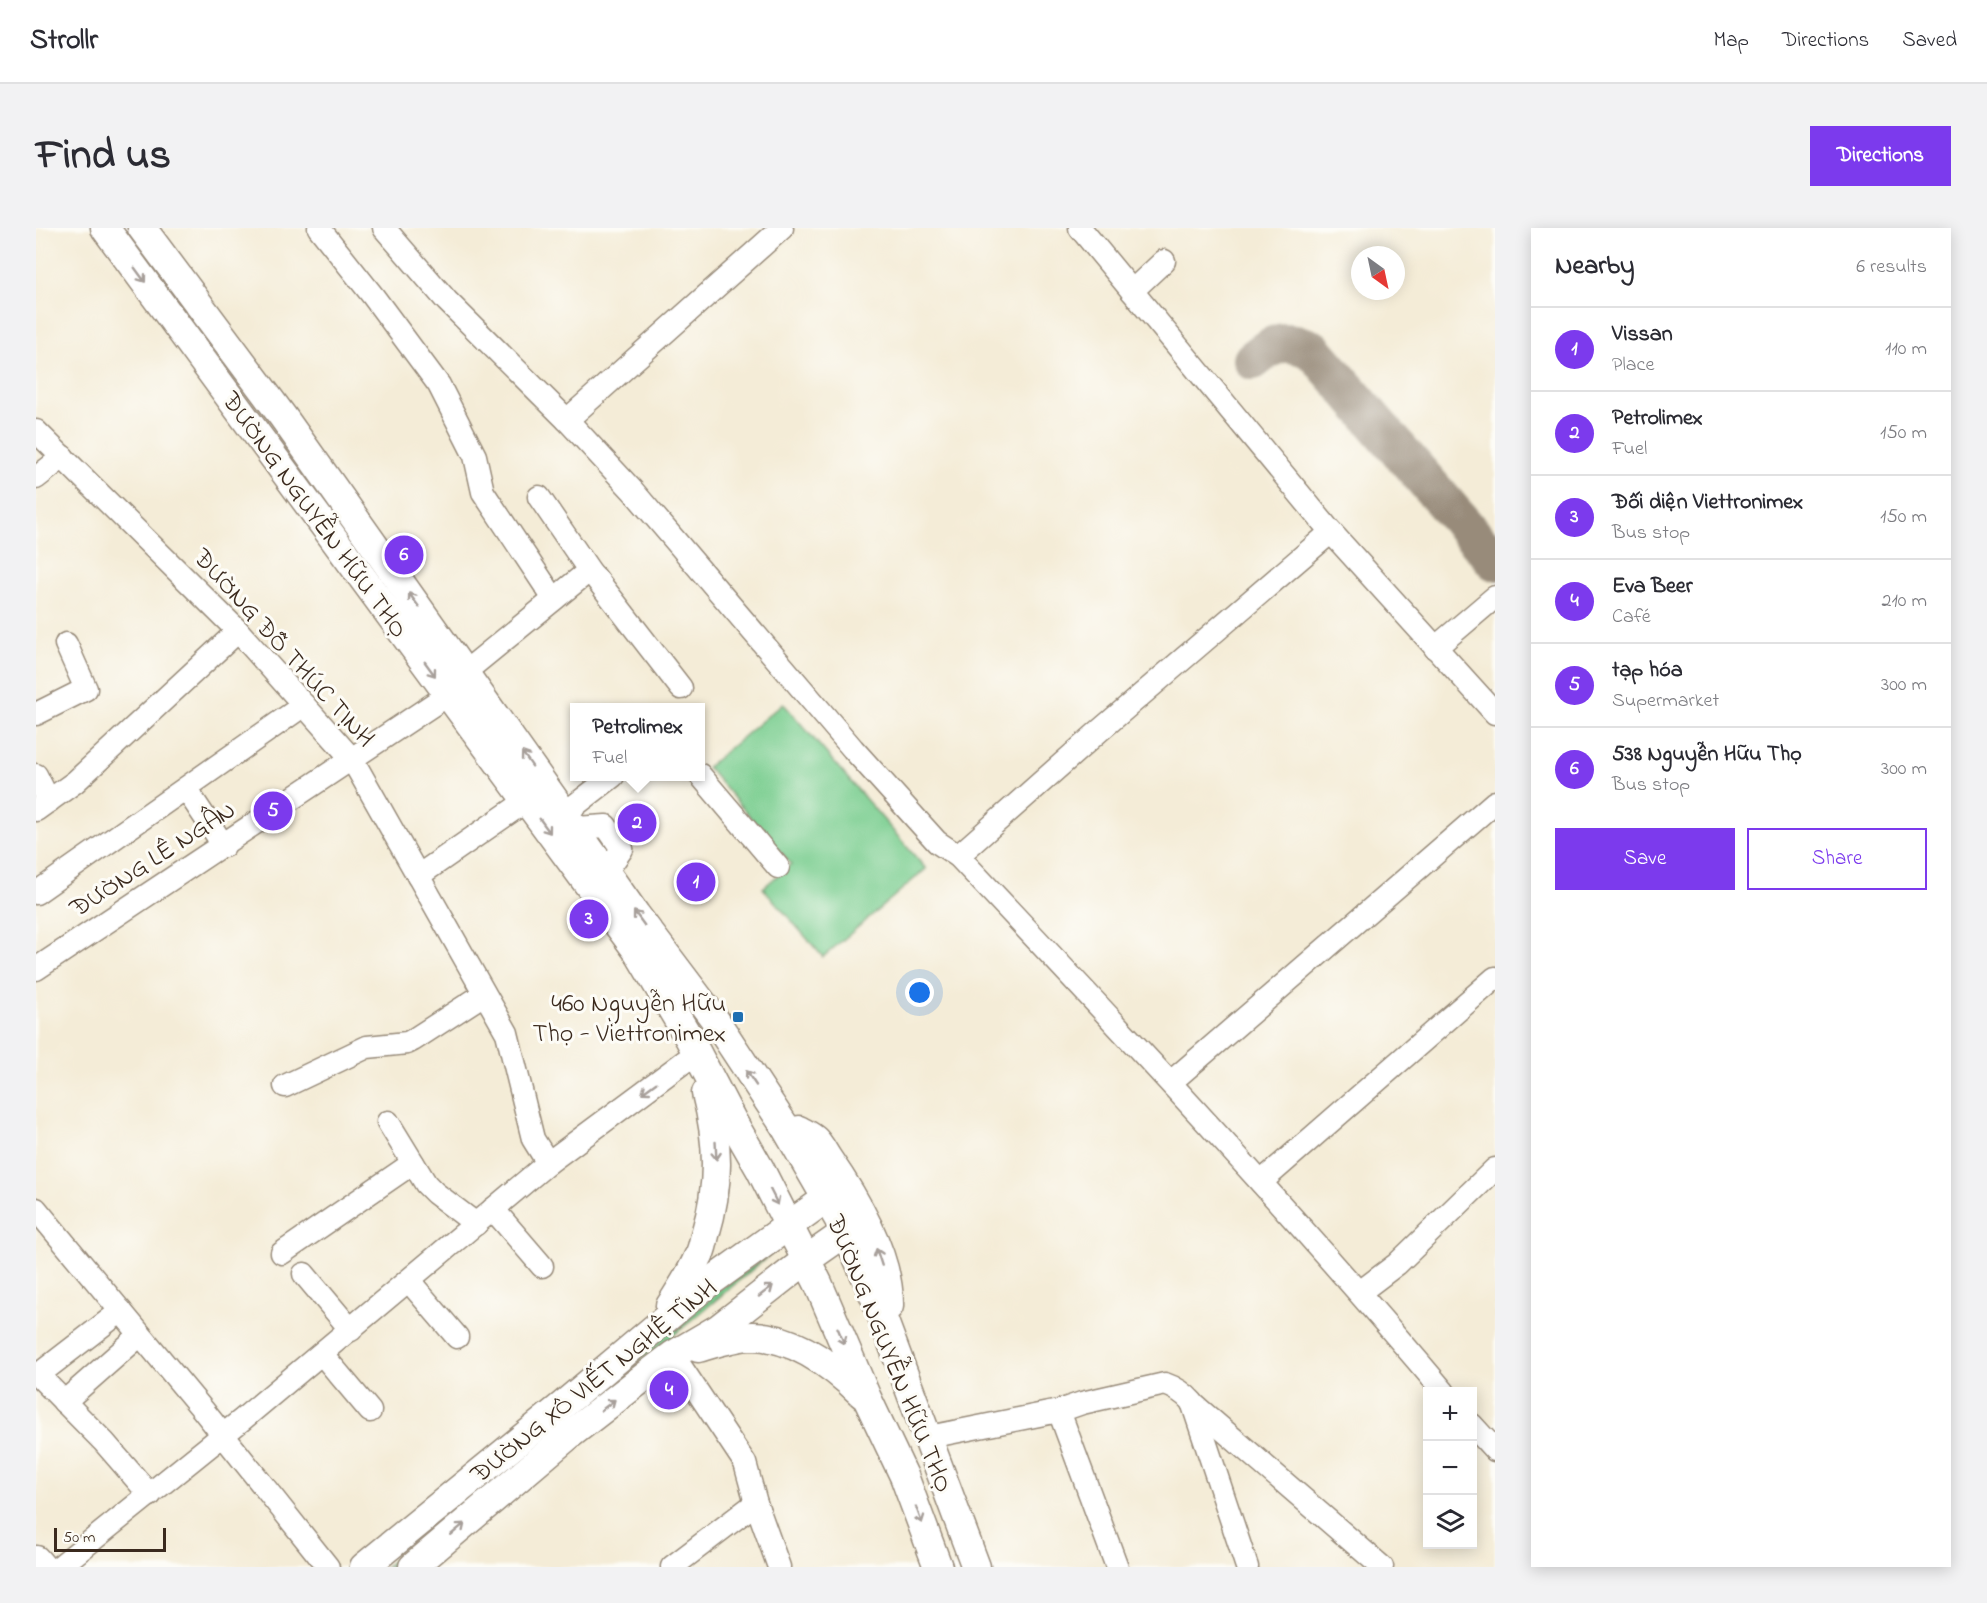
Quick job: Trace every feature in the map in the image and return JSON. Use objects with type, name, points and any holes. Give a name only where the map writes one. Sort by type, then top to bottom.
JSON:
[{"type":"main road","name":"ĐƯỜNG NGUYỄN HỮU THỌ","points":[[105,228],[457,683],[570,820],[713,1017],[776,1114],[846,1232],[929,1437],[976,1567]]},
{"type":"main road","name":"ĐƯỜNG NGUYỄN HỮU THỌ","points":[[142,228],[283,417],[457,683],[526,801],[638,952],[663,993],[818,1283],[867,1398],[904,1476],[938,1567]]},
{"type":"main road","points":[[656,1328],[699,1256],[710,1220],[717,1180],[714,1125],[696,1053]]},
{"type":"main road","points":[[776,1114],[815,1140],[839,1175],[858,1209],[875,1243],[890,1289],[889,1335]]},
{"type":"main road","name":"ĐƯỜNG XÔ VIẾT NGHỆ TĨNH","points":[[364,1567],[706,1285],[827,1198]]},
{"type":"main road","name":"ĐƯỜNG XÔ VIẾT NGHỆ TĨNH","points":[[413,1567],[568,1437],[674,1355],[719,1328],[846,1232]]},
{"type":"main road","points":[[674,1355],[750,1336],[770,1338],[814,1357],[835,1370],[867,1398]]},
{"type":"main road","points":[[36,1560],[42,1567]]},
{"type":"street","points":[[319,228],[439,385],[475,456],[483,492],[554,599]]},
{"type":"street","points":[[384,228],[447,301],[567,420],[641,500],[868,766],[937,842],[958,856],[1171,1082],[1360,1292],[1440,1387]]},
{"type":"street","points":[[567,420],[782,228]]},
{"type":"street","points":[[1080,228],[1331,532],[1495,713]]},
{"type":"street","points":[[1132,291],[1164,261]]},
{"type":"street","name":"ĐƯỜNG ĐỖ THÚC TỊNH","points":[[36,431],[238,630],[352,759],[507,1033],[533,1139],[548,1163]]},
{"type":"street","points":[[36,478],[63,457]]},
{"type":"street","points":[[539,497],[591,573],[681,688]]},
{"type":"street","points":[[958,856],[1098,732],[1331,532]]},
{"type":"street","points":[[457,683],[554,599],[585,574],[591,573]]},
{"type":"street","points":[[1435,648],[1495,597]]},
{"type":"street","points":[[36,775],[42,805],[75,782],[238,630]]},
{"type":"street","points":[[36,714],[86,689],[66,644]]},
{"type":"street","name":"ĐƯỜNG LÊ NGÂN","points":[[36,969],[224,846],[352,759],[457,683]]},
{"type":"street","points":[[36,893],[304,705]]},
{"type":"street","points":[[570,820],[609,781]]},
{"type":"street","points":[[705,781],[778,867]]},
{"type":"street","points":[[186,789],[224,846]]},
{"type":"street","points":[[418,876],[526,801]]},
{"type":"street","points":[[1171,1082],[1495,802]]},
{"type":"street","points":[[1261,1182],[1495,978]]},
{"type":"street","points":[[285,1086],[367,1047],[407,1043],[484,994]]},
{"type":"street","points":[[59,1567],[322,1354],[548,1163],[696,1053]]},
{"type":"street","points":[[388,1122],[426,1184],[476,1224]]},
{"type":"street","points":[[282,1253],[413,1163]]},
{"type":"street","points":[[1360,1292],[1397,1263],[1495,1169]]},
{"type":"street","points":[[36,1209],[223,1435],[328,1567]]},
{"type":"street","points":[[493,1209],[542,1266]]},
{"type":"street","points":[[304,1275],[351,1330]]},
{"type":"street","points":[[408,1281],[457,1337]]},
{"type":"street","points":[[121,1311],[37,1374],[104,1442],[150,1495]]},
{"type":"street","points":[[64,1402],[140,1335]]},
{"type":"street","points":[[322,1354],[370,1411]]},
{"type":"street","points":[[674,1355],[745,1463],[756,1503],[779,1567]]},
{"type":"street","points":[[929,1437],[1059,1411],[1082,1403],[1165,1384],[1185,1393],[1192,1402],[1382,1567]]},
{"type":"street","points":[[1192,1402],[1247,1567]]},
{"type":"street","points":[[1059,1411],[1117,1567]]},
{"type":"street","points":[[1477,1430],[1495,1450]]},
{"type":"street","points":[[672,1567],[756,1503]]},
{"type":"green space","points":[[783,703],[926,869],[823,957],[763,888],[791,864],[707,767]]},
{"type":"green space","points":[[772,1253],[396,1567],[385,1567],[707,1297]]},
{"type":"taxiway","points":[[1253,360],[1281,343],[1295,344],[1313,350],[1495,561]]},
{"type":"place","name":"538 Nguyễn Hữu Thọ","points":[[404,555]]},
{"type":"place","name":"tạp hóa","points":[[273,811]]},
{"type":"place","name":"Petrolimex","points":[[637,823]]},
{"type":"place","name":"Vissan","points":[[696,882]]},
{"type":"place","name":"Đối diện Viettronimex","points":[[589,919]]},
{"type":"place","name":"460 Nguyễn Hữu Thọ - Viettronimex","points":[[738,1017]]},
{"type":"place","name":"Eva Beer","points":[[669,1390]]}]
